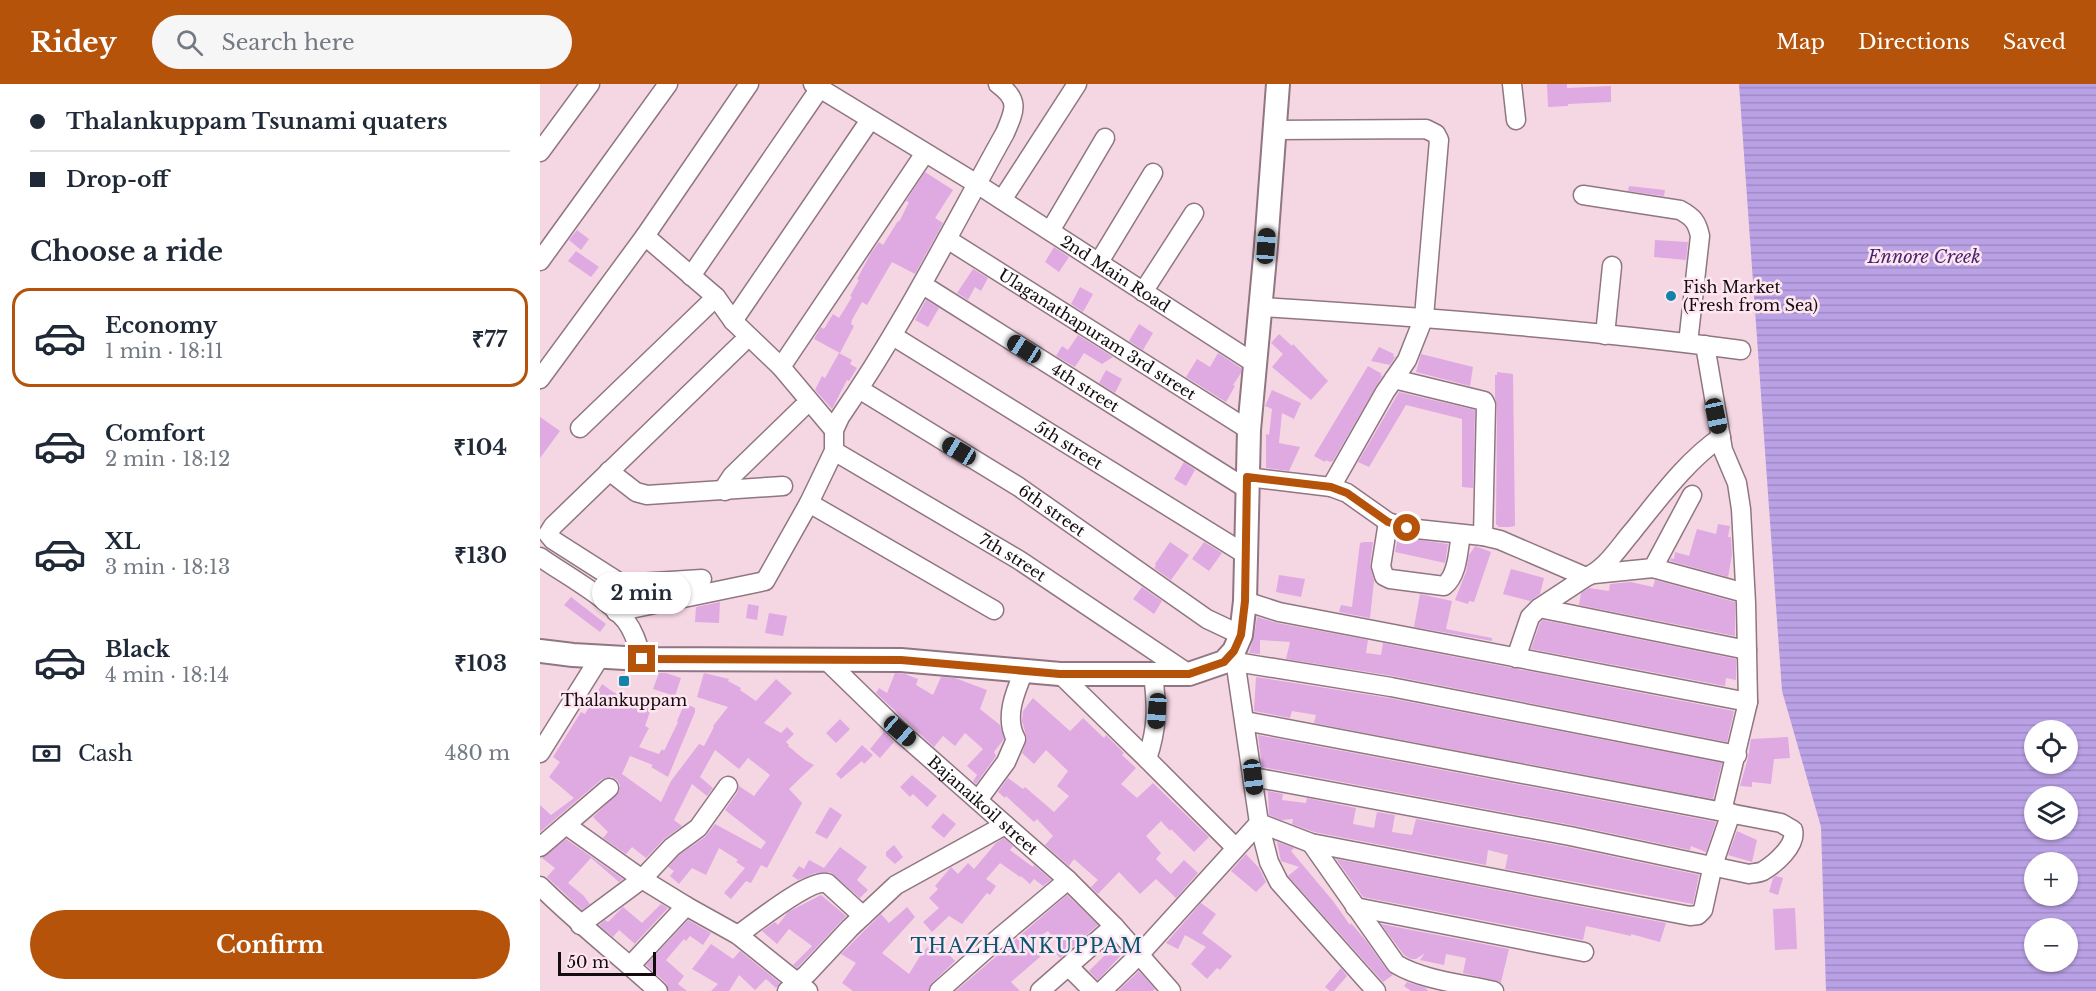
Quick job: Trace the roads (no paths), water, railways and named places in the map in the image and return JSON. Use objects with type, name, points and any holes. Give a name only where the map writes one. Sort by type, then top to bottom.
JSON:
[{"type":"main road","points":[[540,651],[642,659],[901,660],[1060,674],[1189,674],[1224,662],[1237,650],[1245,601],[1249,430],[1278,84]]},
{"type":"street","points":[[540,152],[590,84]]},
{"type":"street","points":[[540,261],[668,84]]},
{"type":"street","points":[[540,379],[645,236],[748,84]]},
{"type":"street","points":[[616,612],[765,581],[809,503],[834,450],[834,430],[840,417],[923,285],[1005,133],[1012,116],[1014,102],[1009,92],[998,84]]},
{"type":"street","points":[[1002,200],[1077,84]]},
{"type":"street","points":[[1512,84],[1516,120]]},
{"type":"street","points":[[691,276],[816,86]]},
{"type":"street","name":"2nd Main Road","points":[[816,86],[977,184],[1254,363]]},
{"type":"street","points":[[733,321],[870,120]]},
{"type":"street","points":[[1275,130],[1426,129],[1436,134],[1438,140],[1424,317],[1407,360],[1385,392],[1331,487]]},
{"type":"street","points":[[1050,231],[1106,138]]},
{"type":"street","points":[[781,367],[925,153]]},
{"type":"street","points":[[1098,262],[1154,173]]},
{"type":"street","points":[[1259,823],[1311,843],[1690,916],[1698,915],[1703,910],[1748,702],[1741,509],[1737,483],[1723,450],[1697,344],[1700,236],[1697,223],[1691,216],[1680,210],[1584,195]]},
{"type":"street","points":[[1143,292],[1194,213]]},
{"type":"street","points":[[645,236],[716,297],[733,321],[781,367],[834,430]]},
{"type":"street","name":"Ulaganathapuram 3rd street","points":[[947,238],[1249,430]]},
{"type":"street","points":[[1605,335],[1612,266]]},
{"type":"street","name":"4th street","points":[[923,285],[1247,483]]},
{"type":"street","points":[[580,428],[716,297]]},
{"type":"street","points":[[1261,307],[1424,317],[1741,350]]},
{"type":"street","name":"5th street","points":[[893,336],[1245,554]]},
{"type":"street","points":[[702,579],[626,585],[553,540],[548,534],[552,526],[741,344]]},
{"type":"street","points":[[1394,379],[1484,400],[1486,405],[1483,536]]},
{"type":"street","name":"6th street","points":[[859,390],[1019,487],[1207,619],[1237,650],[1391,687],[1737,755]]},
{"type":"street","points":[[725,491],[726,484],[732,476],[802,408]]},
{"type":"street","points":[[1516,658],[1530,617],[1539,608],[1590,575],[1612,556],[1686,467],[1721,437]]},
{"type":"street","name":"7th street","points":[[834,450],[1019,560],[1189,674]]},
{"type":"street","points":[[609,471],[641,495],[783,486]]},
{"type":"street","points":[[1247,483],[1331,487],[1347,493],[1388,522],[1407,528],[1483,536],[1515,545],[1590,575],[1653,568],[1745,592]]},
{"type":"street","points":[[1653,568],[1692,495]]},
{"type":"street","points":[[809,503],[994,610]]},
{"type":"street","points":[[1388,522],[1381,566],[1384,576],[1390,579],[1444,586],[1453,575],[1461,534]]},
{"type":"street","points":[[540,557],[616,612],[637,639],[642,659]]},
{"type":"street","points":[[639,584],[636,600],[640,607]]},
{"type":"street","points":[[1245,601],[1279,612],[1748,702]]},
{"type":"street","points":[[1539,608],[1747,650]]},
{"type":"street","points":[[1237,650],[1259,823],[1269,862],[1279,882],[1376,991]]},
{"type":"street","points":[[540,753],[600,657]]},
{"type":"street","name":"Bajanaikoil street","points":[[826,660],[900,731],[1068,880],[1114,926],[1171,991]]},
{"type":"street","points":[[978,800],[1006,762],[1016,739],[1010,718],[1016,690],[1024,671]]},
{"type":"street","points":[[1060,674],[1235,847]]},
{"type":"street","points":[[1148,759],[1156,729],[1157,711],[1153,674]]},
{"type":"street","points":[[1245,721],[1781,823],[1793,830],[1794,836],[1789,848],[1764,871],[1749,874],[1570,836],[1253,777]]},
{"type":"street","points":[[580,925],[642,879],[672,847],[698,828],[728,786]]},
{"type":"street","points":[[540,848],[609,788]]},
{"type":"street","points":[[1102,991],[1139,955],[1259,823]]},
{"type":"street","points":[[566,825],[642,879],[738,935],[798,988],[863,916],[896,885],[1005,825]]},
{"type":"street","points":[[1311,843],[1396,964],[1406,970],[1494,991]]},
{"type":"street","points":[[939,991],[1068,880]]},
{"type":"street","points":[[738,935],[793,895],[820,881],[827,883],[863,916]]},
{"type":"street","points":[[540,886],[580,925],[631,965],[658,991]]},
{"type":"street","points":[[631,965],[686,906]]},
{"type":"street","points":[[1355,907],[1584,952]]},
{"type":"street","points":[[1040,991],[1114,926]]},
{"type":"street","points":[[1069,967],[1093,991]]},
{"type":"water","name":"Ennore Creek","points":[[1739,84],[2096,84],[2096,991],[1826,991],[1821,827],[1782,691]]},
{"type":"place","name":"Fish Market (Fresh from Sea)","points":[[1671,296]]},
{"type":"place","name":"Thalankuppam","points":[[624,681]]},
{"type":"district","name":"THAZHANKUPPAM","points":[[1027,946]]}]
